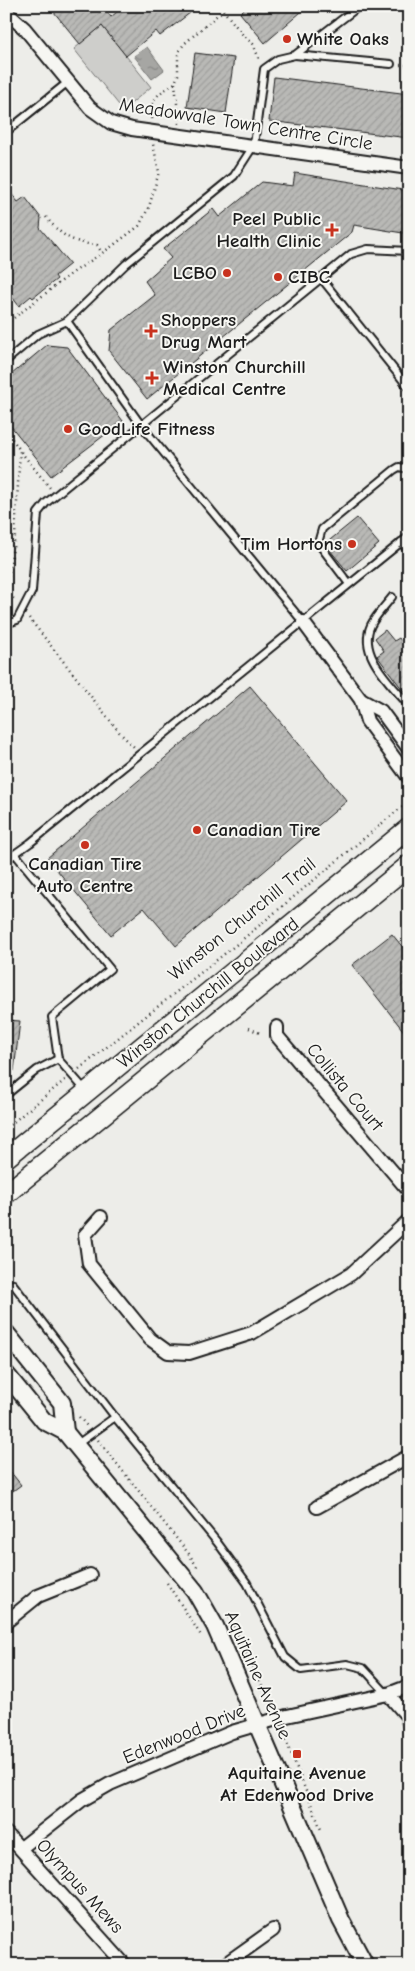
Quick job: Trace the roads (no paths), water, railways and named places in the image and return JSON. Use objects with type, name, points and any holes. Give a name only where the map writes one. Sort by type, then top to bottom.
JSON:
[{"type":"main road","name":"Winston Churchill Boulevard","points":[[6,1158],[409,828]]},
{"type":"main road","name":"Winston Churchill Boulevard","points":[[6,1194],[409,865]]},
{"type":"street","name":"Meadowvale Town Centre Circle","points":[[6,12],[25,29],[68,82],[100,117],[121,126],[409,168]]},
{"type":"street","points":[[302,622],[361,700],[367,721],[409,778]]},
{"type":"street","points":[[361,700],[381,711],[409,749]]},
{"type":"street","name":"Collista Court","points":[[277,1027],[277,1036],[409,1191]]},
{"type":"street","points":[[101,1217],[85,1234],[89,1264],[150,1339],[168,1352],[189,1353],[252,1333],[342,1278],[409,1220]]},
{"type":"street","points":[[6,1332],[62,1402],[65,1432]]},
{"type":"street","name":"Aquitaine Avenue","points":[[6,1374],[44,1421],[65,1432],[195,1591],[215,1626],[341,1920],[365,1965]]},
{"type":"street","points":[[317,1507],[409,1456]]},
{"type":"street","points":[[6,1622],[38,1596],[90,1575]]},
{"type":"street","name":"Edenwood Drive","points":[[21,1848],[82,1800],[110,1784],[232,1732],[287,1716],[388,1694],[409,1686]]},
{"type":"street","points":[[388,1694],[407,1716],[409,1724]]},
{"type":"street","name":"Olympus Mews","points":[[6,1833],[125,1965]]},
{"type":"street","points":[[224,1965],[273,1930]]},
{"type":"lane","points":[[295,55],[358,6],[395,6]]},
{"type":"lane","points":[[6,361],[38,334],[67,321],[126,264],[234,176],[254,145],[264,69],[278,59],[295,55],[391,64]]},
{"type":"lane","points":[[6,132],[68,82]]},
{"type":"lane","points":[[6,624],[18,620],[32,591],[38,513],[56,495],[351,254],[368,249],[409,251]]},
{"type":"lane","points":[[321,278],[409,388]]},
{"type":"lane","points":[[67,321],[141,425],[302,622]]},
{"type":"lane","points":[[349,584],[318,543],[322,529],[394,470],[399,467],[409,469]]},
{"type":"lane","points":[[6,860],[16,855],[409,536]]},
{"type":"lane","points":[[401,542],[409,552]]},
{"type":"lane","points":[[392,597],[370,626],[367,642],[369,655],[409,706]]},
{"type":"lane","points":[[16,855],[110,969],[52,1017],[58,1059],[87,1092]]},
{"type":"lane","points":[[6,1095],[37,1070],[58,1059]]},
{"type":"lane","points":[[13,1284],[115,1417],[217,1542],[246,1583],[285,1657],[301,1670],[347,1664],[363,1668],[388,1694]]},
{"type":"lane","points":[[76,1445],[115,1417]]},
{"type":"water","points":[[147,47],[164,70],[152,79],[134,56]]},
{"type":"place","name":"White Oaks","points":[[287,39]]},
{"type":"place","name":"Peel Public Health Clinic","points":[[332,230]]},
{"type":"place","name":"LCBO","points":[[227,273]]},
{"type":"place","name":"CIBC","points":[[278,277]]},
{"type":"place","name":"Shoppers Drug Mart","points":[[151,331]]},
{"type":"place","name":"Winston Churchill Medical Centre","points":[[152,378]]},
{"type":"place","name":"GoodLife Fitness","points":[[68,429]]},
{"type":"place","name":"Tim Hortons","points":[[352,544]]},
{"type":"place","name":"Canadian Tire","points":[[197,830]]},
{"type":"place","name":"Canadian Tire Auto Centre","points":[[85,845]]},
{"type":"place","name":"Aquitaine Avenue At Edenwood Drive","points":[[297,1754]]}]
